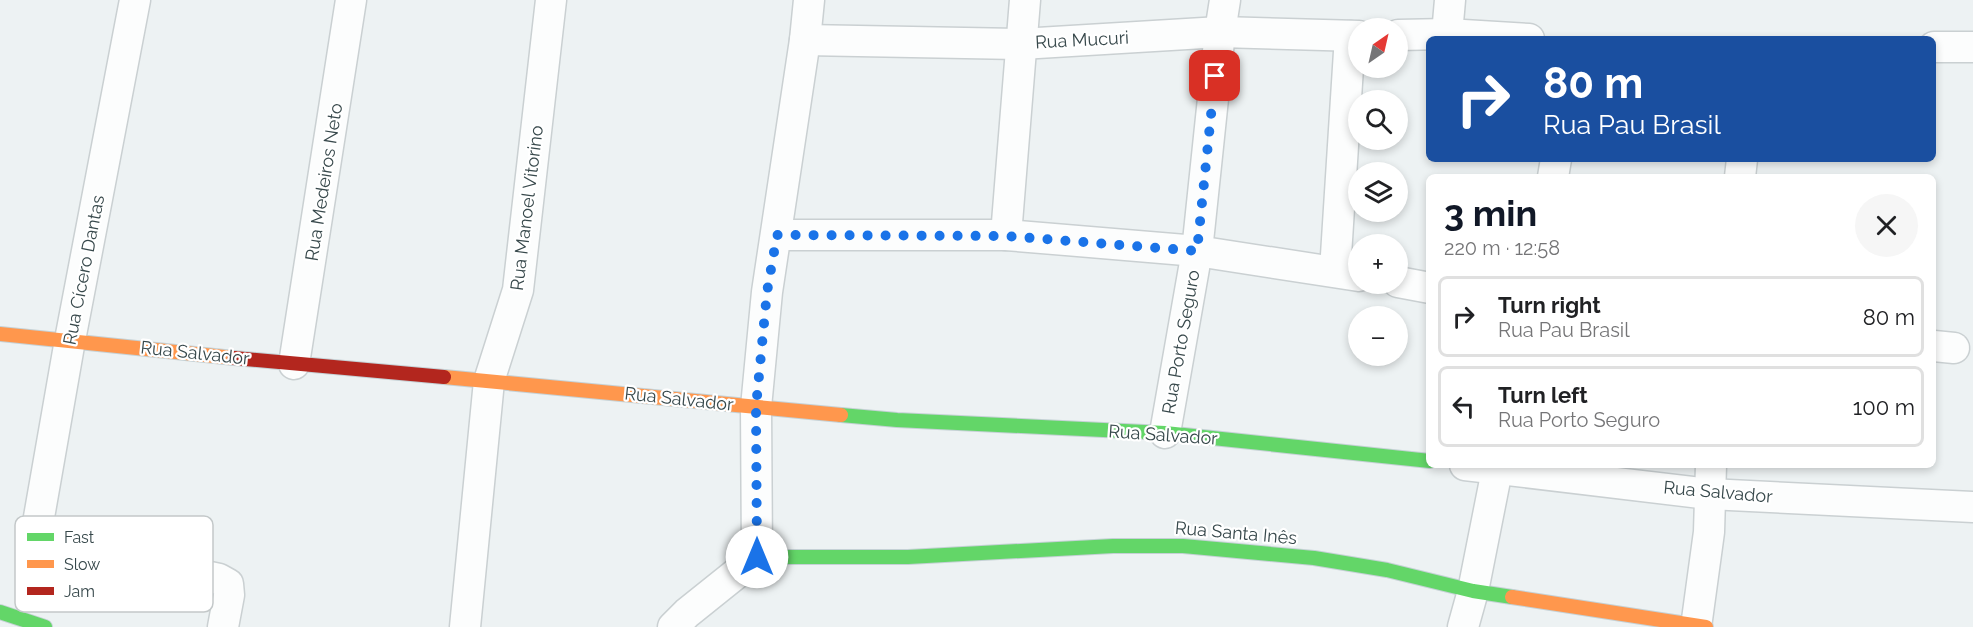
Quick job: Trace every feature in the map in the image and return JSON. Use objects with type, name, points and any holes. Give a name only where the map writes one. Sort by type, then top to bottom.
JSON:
[{"type":"street","name":"Rua Cícero Dantas","points":[[38,516],[135,0]]},
{"type":"street","name":"Rua Medeiros Neto","points":[[294,364],[351,0]]},
{"type":"street","name":"Rua Manoel Vitorino","points":[[465,627],[489,381],[518,290],[552,0]]},
{"type":"street","points":[[673,627],[757,557],[756,407],[767,292],[805,40],[808,0]]},
{"type":"street","points":[[1006,236],[1025,0]]},
{"type":"street","name":"Rua Porto Seguro","points":[[1165,433],[1197,251],[1225,0]]},
{"type":"street","points":[[1447,34],[1450,0]]},
{"type":"street","name":"Rua Mucuri","points":[[805,40],[1021,44],[1220,32],[1348,36]]},
{"type":"street","points":[[1408,35],[1480,36]]},
{"type":"street","points":[[1936,47],[1973,47]]},
{"type":"street","points":[[777,235],[1006,236],[1197,251],[1347,273],[1353,78]]},
{"type":"street","points":[[1408,284],[1426,287]]},
{"type":"street","name":"Rua Salvador","points":[[0,334],[294,364],[897,420],[1165,433],[1426,461]]},
{"type":"street","points":[[1463,627],[1473,591],[1498,468]]},
{"type":"street","name":"Rua Salvador","points":[[1516,468],[1710,479],[1973,507]]},
{"type":"street","points":[[1699,626],[1709,532],[1710,479]]},
{"type":"street","name":"Rua Santa Inês","points":[[757,557],[908,557],[1113,546],[1183,546],[1314,558],[1387,570],[1473,591],[1699,626]]},
{"type":"street","name":"Rua Cícero Dantas","points":[[213,578],[228,584],[229,595],[223,627]]},
{"type":"street","points":[[0,612],[45,627]]},
{"type":"traffic: fast","points":[[841,415],[897,420],[1165,433],[1426,461]]},
{"type":"traffic: fast","points":[[757,557],[908,557],[1113,546],[1183,546],[1314,558],[1387,570],[1473,591],[1512,597]]},
{"type":"traffic: fast","points":[[0,612],[45,627]]},
{"type":"traffic: slow","points":[[0,334],[234,358]]},
{"type":"traffic: slow","points":[[444,377],[841,415]]},
{"type":"traffic: slow","points":[[1512,597],[1706,627]]},
{"type":"traffic: jam","points":[[234,358],[444,377]]},
{"type":"route","points":[[757,557],[756,407],[767,292],[777,235],[1006,236],[1197,251],[1215,76]]}]
